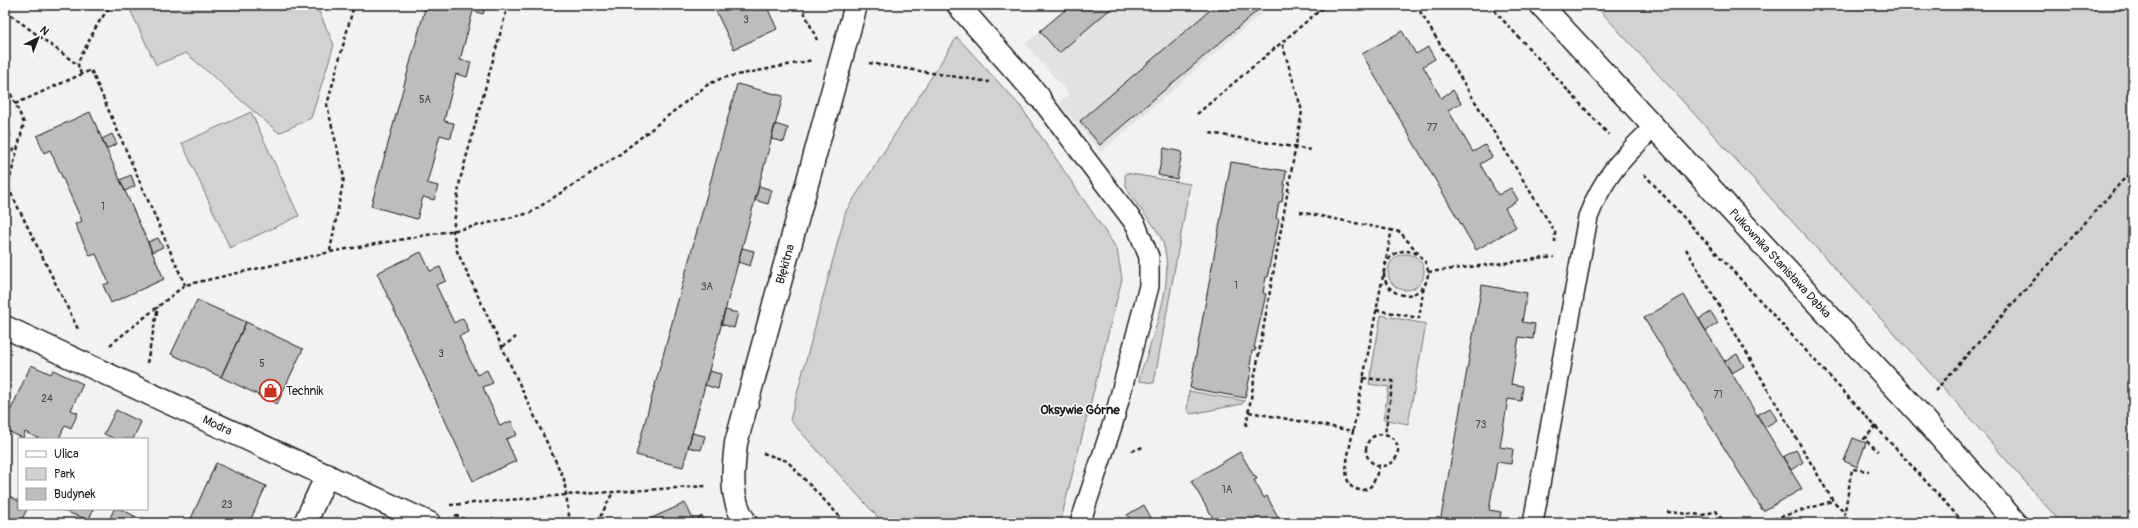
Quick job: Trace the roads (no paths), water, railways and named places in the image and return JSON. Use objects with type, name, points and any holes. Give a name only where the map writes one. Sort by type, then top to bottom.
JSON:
[{"type":"street","name":"Błękitna","points":[[746,523],[740,515],[733,485],[736,443],[856,5]]},
{"type":"street","points":[[958,5],[1039,97]]},
{"type":"street","name":"Pułkownika Stanisława Dąbka","points":[[1541,5],[1655,126],[1917,411],[2016,523]]},
{"type":"street","name":"Modra","points":[[5,327],[429,523]]},
{"type":"street","points":[[305,523],[327,475]]},
{"type":"lane","points":[[1039,97],[1136,225],[1149,257],[1149,286],[1113,423],[1080,523]]},
{"type":"lane","points":[[1533,523],[1588,217],[1597,193],[1611,172],[1626,154],[1655,126]]},
{"type":"place","name":"Technik","points":[[270,391]]},
{"type":"district","name":"Oksywie Górne","points":[[1080,409]]}]
